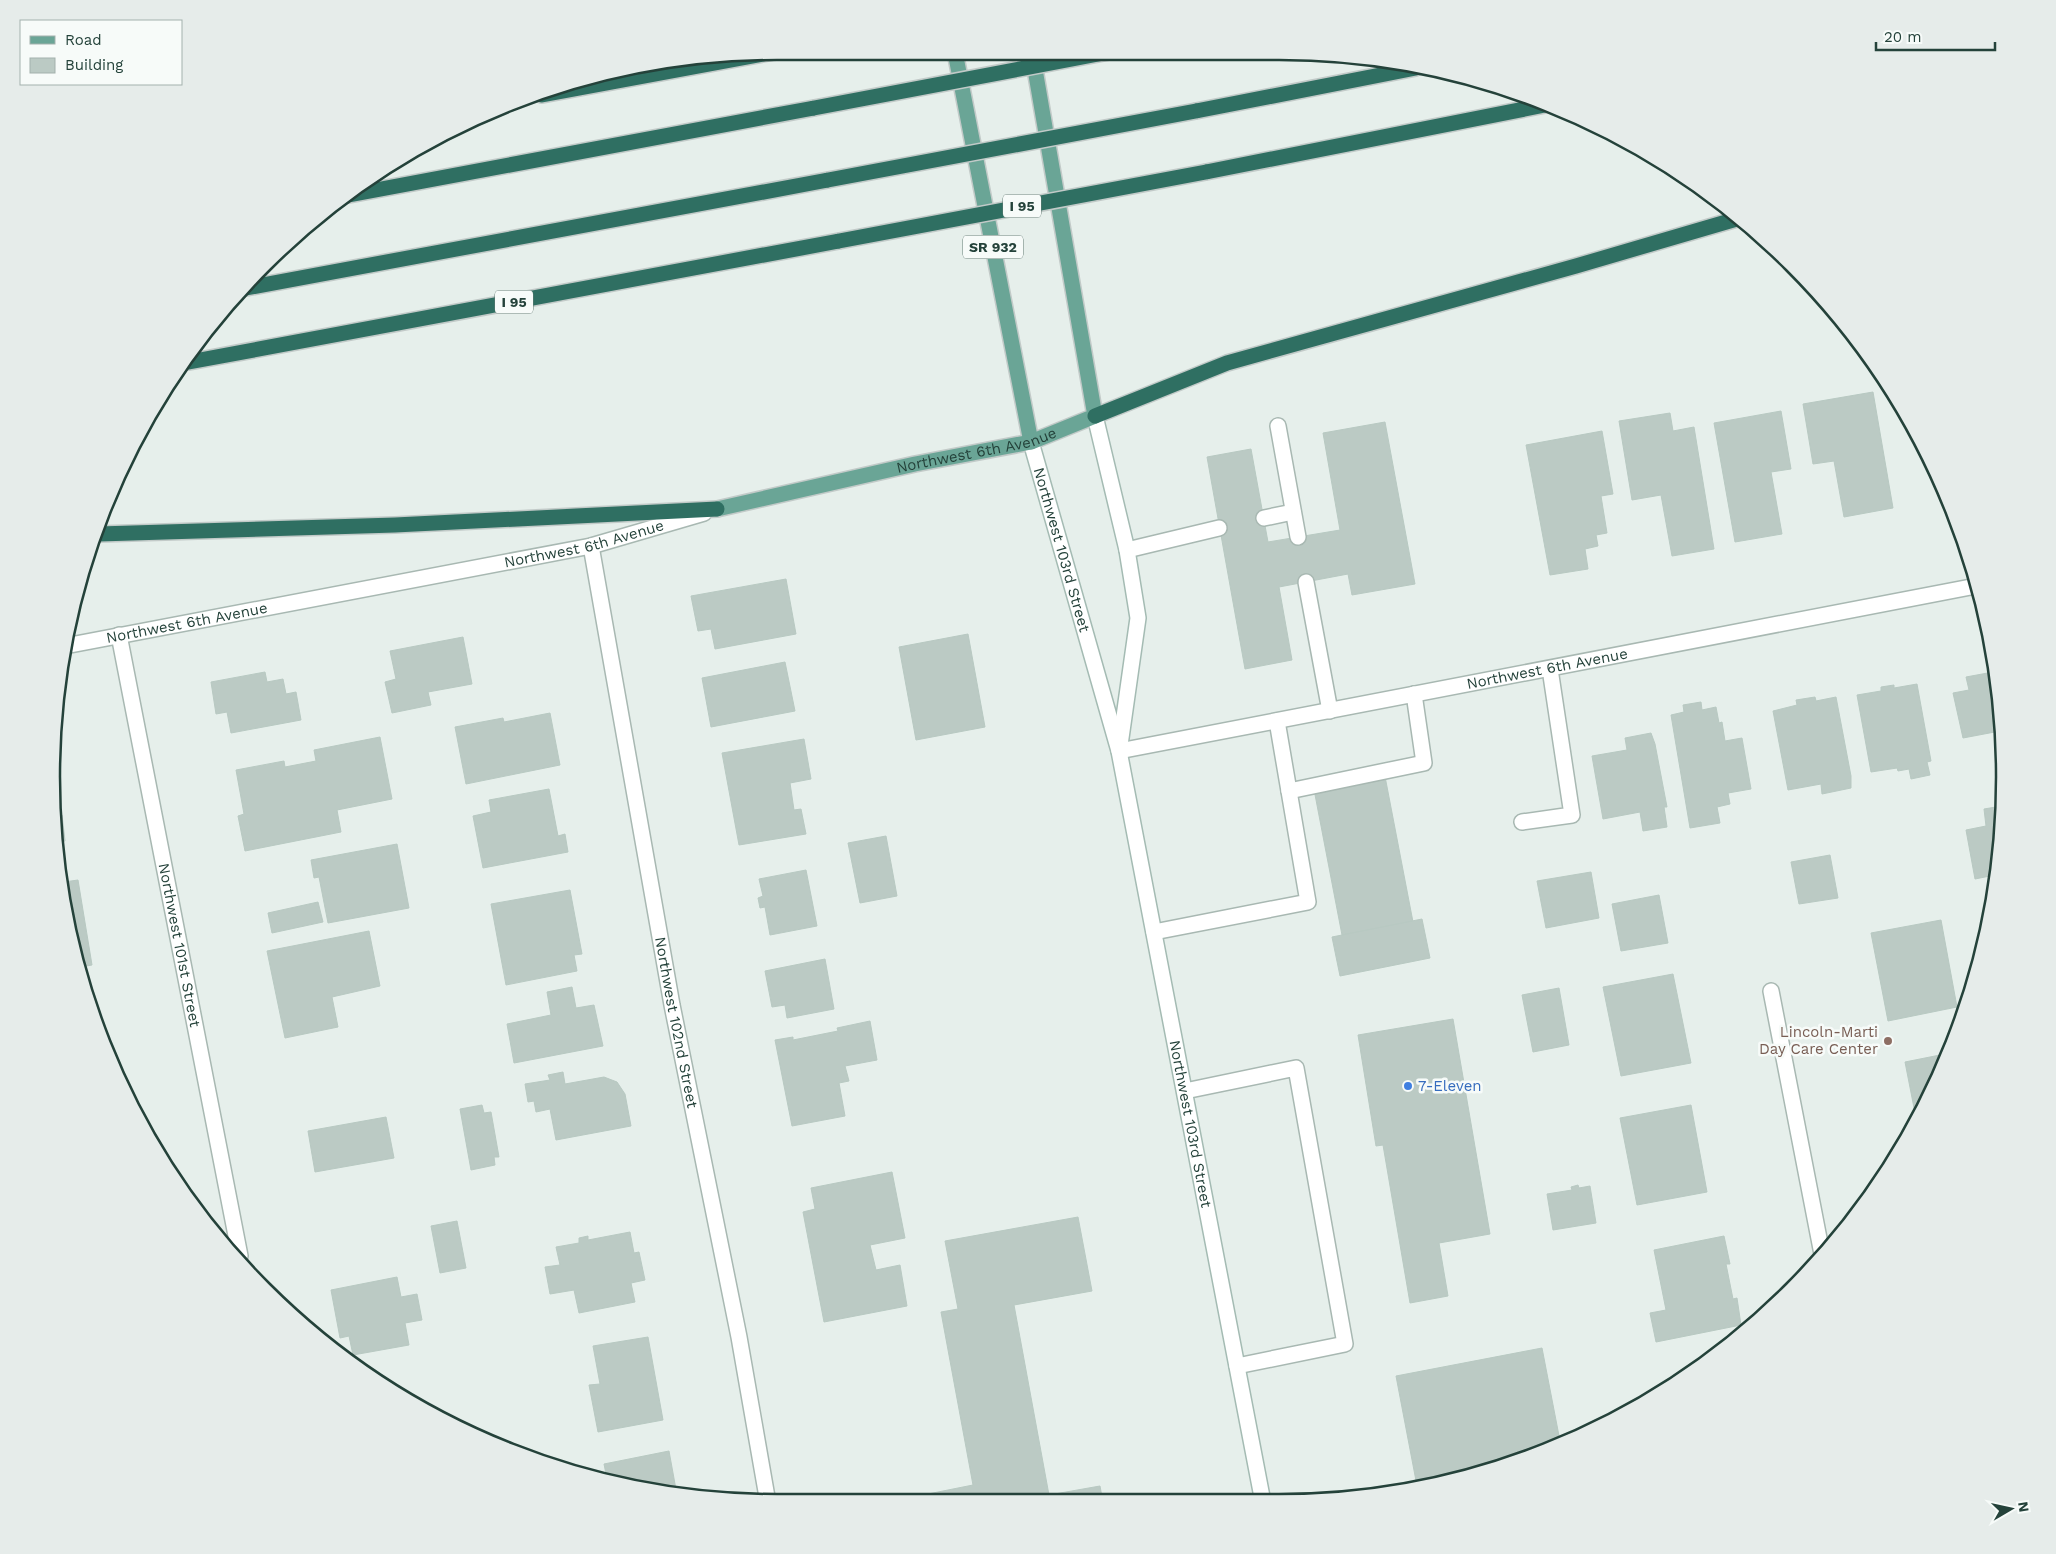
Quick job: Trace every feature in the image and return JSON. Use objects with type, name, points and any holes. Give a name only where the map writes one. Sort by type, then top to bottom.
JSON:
[{"type":"highway","points":[[363,192],[1067,60]]},
{"type":"highway","points":[[577,89],[711,64]]},
{"type":"highway","points":[[254,286],[1401,71]]},
{"type":"highway","name":"I 95","points":[[194,361],[1206,172],[1533,107]]},
{"type":"highway","points":[[1095,416],[1227,363],[1576,266],[1731,221]]},
{"type":"highway","points":[[103,534],[395,526],[717,509]]},
{"type":"main road","name":"Northwest 103rd Street","points":[[957,60],[1031,442]]},
{"type":"main road","name":"Northwest 103rd Street","points":[[1033,60],[1095,416]]},
{"type":"main road","name":"Northwest 6th Avenue","points":[[717,509],[915,464],[1031,442],[1095,416]]},
{"type":"street","name":"Northwest 103rd Street","points":[[1095,416],[1127,550],[1138,618],[1119,751]]},
{"type":"street","points":[[1278,426],[1298,537]]},
{"type":"street","name":"Northwest 103rd Street","points":[[1031,442],[1119,751],[1262,1494]]},
{"type":"street","name":"Northwest 6th Avenue","points":[[73,644],[591,546],[717,509]]},
{"type":"street","points":[[1264,518],[1293,512]]},
{"type":"street","points":[[1127,550],[1219,528]]},
{"type":"street","name":"Northwest 102nd Street","points":[[591,546],[672,1005],[737,1327],[767,1494]]},
{"type":"street","points":[[1306,582],[1330,711]]},
{"type":"street","name":"Northwest 6th Avenue","points":[[1119,751],[1971,587]]},
{"type":"street","name":"Northwest 101st Street","points":[[119,635],[239,1251]]},
{"type":"street","points":[[1522,822],[1572,814],[1550,669]]},
{"type":"street","points":[[1289,791],[1424,763],[1414,694]]},
{"type":"street","points":[[1154,932],[1308,902],[1276,721]]},
{"type":"street","points":[[1771,991],[1821,1247]]},
{"type":"street","points":[[1185,1091],[1296,1068],[1344,1344],[1237,1366]]},
{"type":"building","points":[[1873,392],[1893,508],[1844,517],[1834,461],[1813,464],[1803,404]]},
{"type":"building","points":[[1781,411],[1791,469],[1771,472],[1782,534],[1735,542],[1714,423]]},
{"type":"building","points":[[1670,413],[1673,431],[1694,427],[1714,549],[1672,556],[1661,495],[1632,500],[1619,421]]},
{"type":"building","points":[[1385,422],[1415,584],[1352,595],[1348,574],[1279,587],[1292,660],[1245,669],[1207,457],[1251,449],[1268,542],[1340,530],[1323,433]]},
{"type":"building","points":[[1602,431],[1613,494],[1601,496],[1607,533],[1596,535],[1598,546],[1585,549],[1588,569],[1550,575],[1526,445]]},
{"type":"building","points":[[786,579],[796,634],[715,649],[711,629],[698,631],[691,596]]},
{"type":"building","points":[[968,634],[985,727],[916,740],[899,647]]},
{"type":"building","points":[[463,637],[472,684],[428,692],[431,705],[392,713],[385,682],[396,679],[390,651]]},
{"type":"building","points":[[785,662],[795,711],[711,727],[702,678]]},
{"type":"building","points":[[265,672],[267,682],[283,679],[286,694],[296,692],[301,720],[231,733],[227,712],[216,714],[211,682]]},
{"type":"building","points":[[1988,673],[1994,732],[1963,738],[1953,693],[1969,690],[1966,677]]},
{"type":"building","points":[[1917,684],[1931,761],[1927,762],[1930,775],[1911,779],[1909,769],[1898,771],[1897,768],[1871,772],[1857,695],[1881,691],[1881,687],[1894,685],[1894,688]]},
{"type":"building","points":[[1815,697],[1816,701],[1836,697],[1851,776],[1851,788],[1822,794],[1821,784],[1788,790],[1773,711],[1797,705],[1796,700]]},
{"type":"building","points":[[1701,702],[1702,710],[1716,707],[1719,723],[1722,722],[1725,741],[1742,738],[1751,789],[1728,793],[1730,804],[1717,807],[1720,823],[1690,828],[1671,715],[1684,712],[1683,705]]},
{"type":"building","points":[[550,713],[560,765],[466,784],[455,727],[503,718],[504,722]]},
{"type":"building","points":[[1651,733],[1655,744],[1667,807],[1664,807],[1667,827],[1643,831],[1640,812],[1603,819],[1592,756],[1627,750],[1625,738]]},
{"type":"building","points":[[380,737],[392,799],[337,810],[341,832],[245,851],[238,816],[244,814],[236,770],[284,761],[285,767],[316,761],[314,750]]},
{"type":"building","points":[[804,739],[811,779],[790,783],[794,810],[801,809],[806,834],[739,845],[722,753]]},
{"type":"building","points":[[1383,766],[1413,922],[1342,935],[1312,779]]},
{"type":"building","points":[[549,789],[558,836],[565,834],[568,852],[483,868],[473,816],[491,812],[489,800]]},
{"type":"building","points":[[1995,807],[1990,871],[1989,876],[1975,879],[1966,830],[1986,826],[1984,809]]},
{"type":"building","points":[[62,815],[65,841],[63,841],[62,824]]},
{"type":"building","points":[[886,836],[897,896],[860,903],[848,843]]},
{"type":"building","points":[[397,844],[409,908],[328,923],[319,877],[314,878],[311,860]]},
{"type":"building","points":[[1830,855],[1838,898],[1799,904],[1791,862]]},
{"type":"building","points":[[806,870],[817,926],[770,935],[765,907],[760,908],[758,898],[763,896],[759,879]]},
{"type":"building","points":[[1591,872],[1599,918],[1546,928],[1537,881]]},
{"type":"building","points":[[78,880],[92,965],[85,966],[84,963],[68,881]]},
{"type":"building","points":[[570,890],[582,954],[574,955],[577,971],[506,985],[491,904]]},
{"type":"building","points":[[1659,895],[1668,943],[1621,951],[1612,904]]},
{"type":"building","points":[[318,902],[323,922],[272,933],[268,913]]},
{"type":"building","points":[[1422,919],[1430,958],[1340,976],[1332,937]]},
{"type":"building","points":[[1941,920],[1957,1007],[1888,1021],[1871,933]]},
{"type":"building","points":[[369,931],[380,986],[332,997],[338,1027],[285,1038],[267,951]]},
{"type":"building","points":[[825,959],[834,1009],[787,1018],[785,1005],[772,1007],[765,971]]},
{"type":"building","points":[[1673,974],[1691,1063],[1621,1076],[1603,987]]},
{"type":"building","points":[[572,987],[576,1008],[594,1005],[603,1046],[514,1063],[507,1024],[551,1015],[547,992]]},
{"type":"building","points":[[1559,988],[1569,1045],[1533,1052],[1522,995]]},
{"type":"building","points":[[1453,1019],[1490,1234],[1439,1243],[1448,1296],[1410,1303],[1383,1145],[1376,1146],[1358,1035]]},
{"type":"building","points":[[870,1021],[877,1060],[845,1066],[849,1081],[839,1083],[845,1116],[792,1126],[775,1040],[793,1037],[793,1040],[838,1031],[837,1028]]},
{"type":"building","points":[[1939,1055],[1914,1109],[1905,1062]]},
{"type":"building","points":[[563,1072],[565,1084],[604,1077],[617,1082],[625,1094],[631,1126],[556,1140],[550,1109],[536,1112],[534,1101],[528,1102],[525,1084],[550,1080],[548,1075]]},
{"type":"building","points":[[482,1105],[484,1113],[491,1112],[499,1157],[494,1157],[495,1165],[471,1170],[460,1109]]},
{"type":"building","points":[[1691,1105],[1707,1192],[1637,1205],[1620,1118]]},
{"type":"building","points":[[386,1117],[394,1158],[315,1172],[308,1131]]},
{"type":"building","points":[[892,1172],[905,1238],[870,1245],[876,1270],[900,1265],[907,1306],[824,1322],[803,1212],[815,1209],[811,1188]]},
{"type":"building","points":[[1578,1185],[1579,1188],[1590,1186],[1596,1223],[1553,1230],[1547,1194],[1572,1190],[1571,1187]]},
{"type":"building","points":[[1078,1217],[1092,1291],[1014,1305],[1049,1494],[928,1494],[973,1485],[941,1312],[958,1309],[945,1241]]},
{"type":"building","points":[[457,1221],[466,1268],[440,1273],[431,1226]]},
{"type":"building","points":[[630,1232],[634,1253],[639,1252],[645,1280],[631,1283],[635,1302],[579,1313],[574,1290],[550,1294],[545,1267],[560,1265],[556,1247],[579,1243],[579,1238],[588,1236],[588,1240]]},
{"type":"building","points":[[1724,1236],[1730,1264],[1726,1264],[1733,1299],[1737,1298],[1741,1325],[1656,1342],[1650,1313],[1666,1310],[1654,1250]]},
{"type":"building","points":[[397,1277],[401,1297],[417,1294],[422,1320],[405,1323],[409,1345],[354,1355],[349,1336],[340,1338],[331,1290]]},
{"type":"building","points":[[648,1337],[663,1420],[598,1432],[589,1385],[600,1384],[593,1346]]},
{"type":"building","points":[[1542,1348],[1559,1436],[1509,1456],[1465,1470],[1416,1481],[1396,1376]]},
{"type":"building","points":[[669,1451],[675,1487],[606,1473],[604,1464]]},
{"type":"building","points":[[1100,1486],[1101,1494],[1055,1494]]},
{"type":"place","name":"Lincoln-Marti Day Care Center","points":[[1888,1041]]},
{"type":"place","name":"7-Eleven","points":[[1408,1086]]}]
